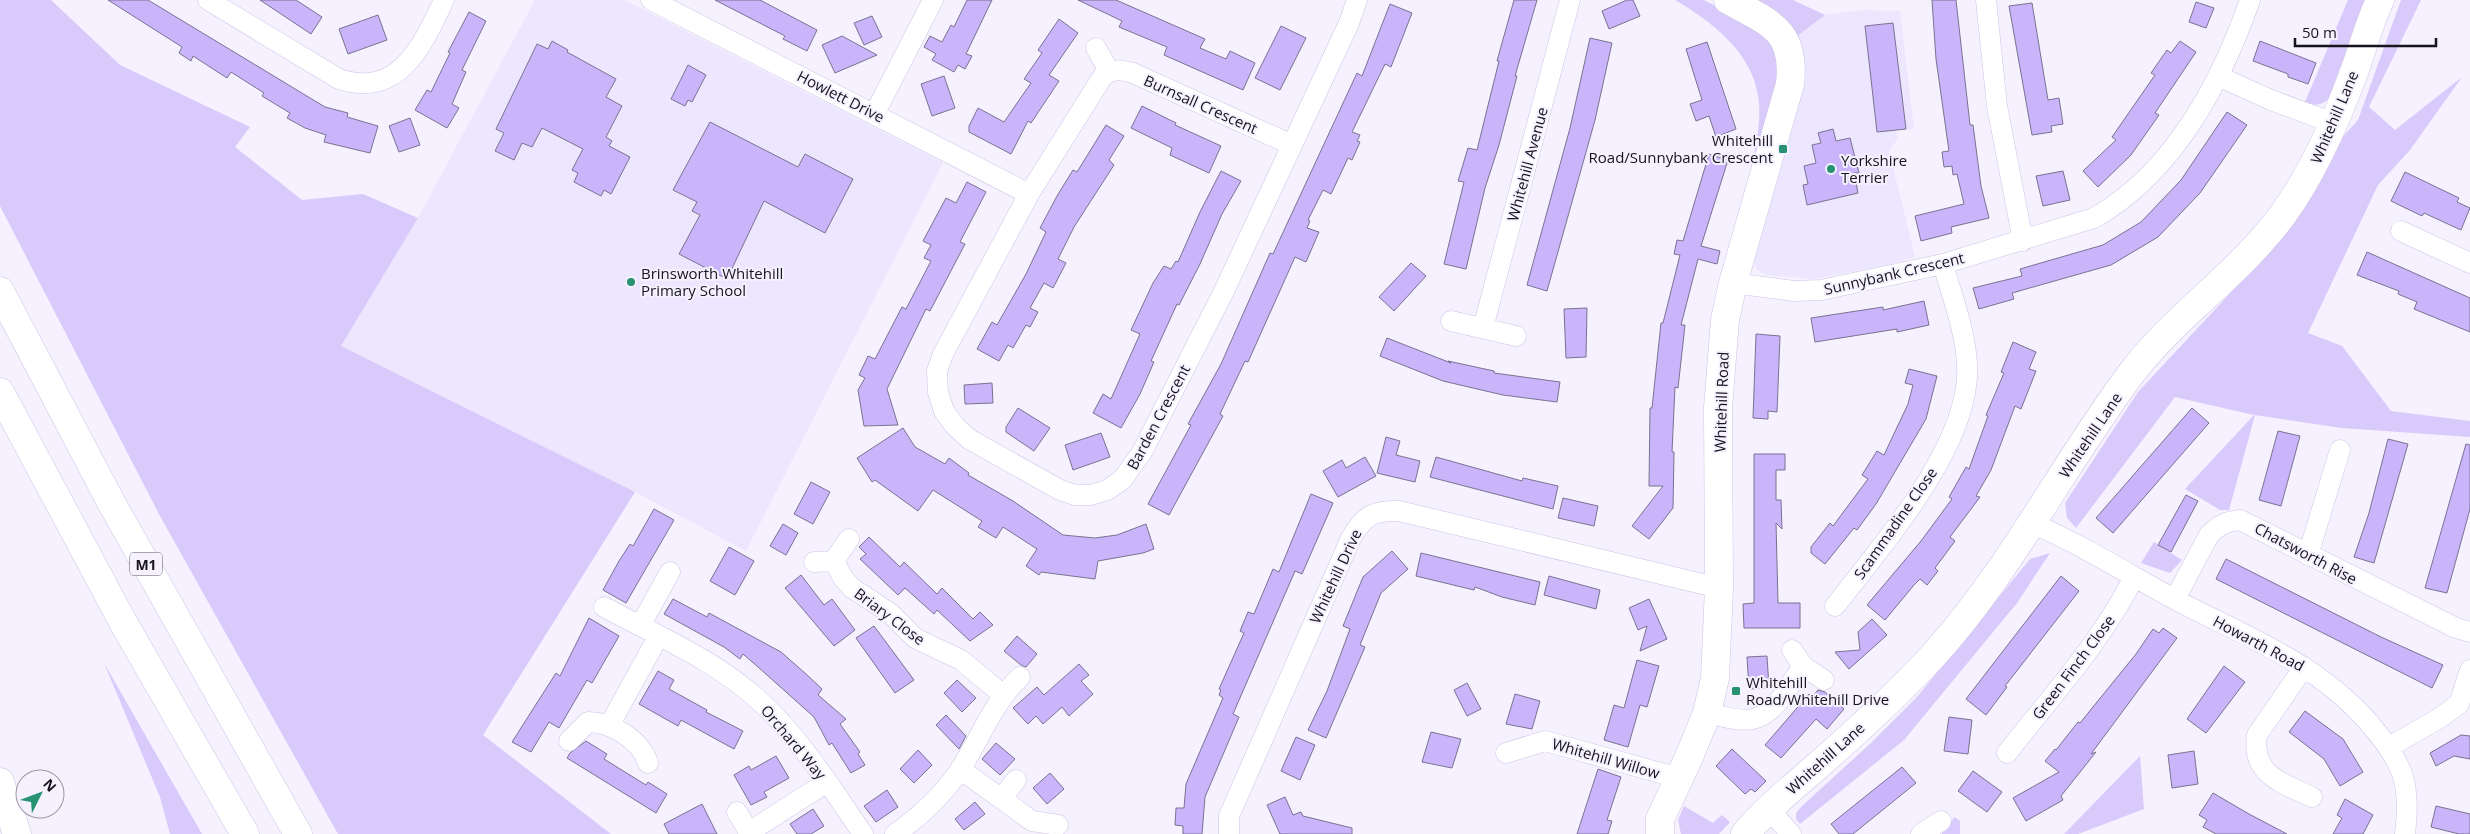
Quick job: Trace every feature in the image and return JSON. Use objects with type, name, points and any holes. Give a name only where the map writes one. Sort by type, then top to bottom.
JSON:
[{"type":"main road","name":"Whitehill Road","points":[[1660,834],[1660,819],[1707,714],[1716,669],[1719,588],[1720,376],[1725,320],[1733,283],[1781,120],[1792,68],[1792,54],[1778,31],[1764,20],[1728,0]]},
{"type":"main road","name":"Whitehill Lane","points":[[1745,834],[1769,809],[1896,695],[1932,657],[1975,604],[2140,363],[2172,327],[2239,265],[2284,214],[2318,158],[2380,0]]},
{"type":"main road","name":"M1","points":[[0,292],[112,504],[298,834]]},
{"type":"main road","points":[[0,392],[124,624],[245,834]]},
{"type":"main road","points":[[0,782],[17,834]]},
{"type":"street","points":[[208,0],[339,78],[362,83],[387,78],[410,62],[426,38],[444,0]]},
{"type":"street","name":"Howlett Drive","points":[[651,0],[875,113],[1029,194]]},
{"type":"street","points":[[875,113],[933,0]]},
{"type":"street","name":"Barden Crescent","points":[[1029,194],[943,354],[937,372],[938,392],[944,411],[955,426],[969,439],[1060,490],[1074,495],[1091,495],[1107,490],[1122,480],[1142,452],[1224,291],[1349,23],[1357,0]]},
{"type":"street","name":"Whitehill Avenue","points":[[1483,328],[1570,0]]},
{"type":"street","points":[[1986,0],[1997,106],[2023,241]]},
{"type":"street","name":"Sunnybank Crescent","points":[[1733,283],[1794,291],[1821,290],[1943,264],[2094,218],[2110,209],[2131,192],[2180,139],[2218,76],[2250,0]]},
{"type":"street","points":[[1029,194],[1094,88],[1109,71],[1096,48]]},
{"type":"street","name":"Burnsall Crescent","points":[[1109,71],[1119,70],[1133,73],[1292,145]]},
{"type":"street","points":[[2218,76],[2271,100],[2333,123]]},
{"type":"street","points":[[2401,230],[2470,263]]},
{"type":"street","name":"Scammadine Close","points":[[1835,606],[1904,516],[1930,476],[1947,446],[1963,404],[1967,384],[1965,344],[1943,264]]},
{"type":"street","points":[[1451,321],[1516,336]]},
{"type":"street","points":[[2308,555],[2340,450]]},
{"type":"street","name":"Whitehill Drive","points":[[1228,834],[1229,816],[1351,538],[1361,522],[1373,514],[1383,510],[1399,510],[1719,588]]},
{"type":"street","name":"Chatsworth Rise","points":[[2175,599],[2210,535],[2218,527],[2230,521],[2240,520],[2456,628],[2470,632]]},
{"type":"street","name":"Howarth Road","points":[[2031,523],[2059,535],[2304,667],[2345,697],[2366,718],[2389,747],[2405,784],[2406,820],[2404,834]]},
{"type":"street","points":[[814,562],[834,561],[849,538]]},
{"type":"street","name":"Briary Close","points":[[834,561],[852,588],[890,613],[915,638],[960,660],[1003,695]]},
{"type":"street","points":[[640,626],[670,572]]},
{"type":"street","name":"Green Finch Close","points":[[2007,753],[2105,626],[2122,602],[2134,577]]},
{"type":"street","name":"Orchard Way","points":[[604,607],[710,664],[762,703],[805,750],[863,834]]},
{"type":"street","points":[[609,726],[658,637]]},
{"type":"street","points":[[1707,714],[1752,719],[1763,715],[1773,707],[1797,658],[1824,680]]},
{"type":"street","points":[[2304,667],[2257,735],[2256,746],[2257,757],[2272,778],[2312,798]]},
{"type":"street","points":[[2389,747],[2450,712],[2459,704],[2467,695],[2470,670]]},
{"type":"street","points":[[895,834],[928,809],[960,769],[1003,695],[1020,678]]},
{"type":"street","points":[[569,741],[588,722],[598,722],[609,726],[636,743],[645,753],[648,763]]},
{"type":"street","name":"Whitehill Willow","points":[[1506,753],[1545,741],[1679,778]]},
{"type":"street","points":[[960,769],[1032,820],[1058,824]]},
{"type":"street","points":[[1002,798],[1016,780]]},
{"type":"street","points":[[736,812],[749,833],[827,782]]},
{"type":"street","points":[[1769,809],[1791,834]]},
{"type":"street","points":[[1921,834],[1941,820]]},
{"type":"shaded area","points":[[0,0],[51,0],[120,65],[250,127],[235,147],[302,200],[363,194],[418,218],[341,346],[635,492],[483,735],[611,834],[338,834],[160,516],[0,206]]},
{"type":"shaded area","name":"Brinsworth Whitehill Primary School","points":[[535,0],[625,0],[943,163],[746,551],[635,492],[341,346],[418,218]]},
{"type":"shaded area","points":[[1675,0],[1704,0],[1749,24],[1771,44],[1780,58],[1779,81],[1748,184],[1757,140],[1759,118],[1758,96],[1754,80],[1748,65],[1728,39],[1689,8]]},
{"type":"shaded area","points":[[1750,0],[1793,0],[1825,15],[1796,37]]},
{"type":"shaded area","points":[[2348,0],[2365,0],[2329,98],[2323,103],[2318,104],[2305,102]]},
{"type":"shaded area","points":[[2401,0],[2421,0],[2369,107],[2395,130],[2462,77],[2410,150],[2378,185],[2308,333],[2342,346],[2391,411],[2470,421],[2470,437],[2342,428],[2255,415],[2229,510],[2220,510],[2185,489],[2254,415],[2175,397],[2076,528],[2067,518],[2065,503],[2138,392],[2264,257],[2337,143],[2358,120]]},
{"type":"shaded area","points":[[1862,10],[1900,11],[1914,129],[1896,130],[1898,139],[1889,150],[1915,257],[1883,266],[1813,279],[1767,275],[1757,270],[1752,257],[1796,37],[1825,15]]},
{"type":"shaded area","points":[[2154,542],[2182,560],[2170,573],[2141,563]]},
{"type":"shaded area","points":[[2050,553],[2017,603],[1904,740],[1800,824],[1796,819],[1796,813],[1802,806],[1871,743],[1917,697],[2030,559]]},
{"type":"shaded area","points":[[104,663],[202,834],[170,834],[160,797]]},
{"type":"shaded area","points":[[2140,756],[2144,809],[2078,834],[2064,834]]},
{"type":"shaded area","points":[[1684,806],[1713,823],[1722,815],[1730,822],[1719,834],[1681,834],[1678,820]]},
{"type":"shaded area","points":[[1955,817],[1960,821],[1960,834],[1942,834],[1943,829]]},
{"type":"building","points":[[108,0],[148,0],[325,107],[348,113],[347,117],[378,126],[370,153],[324,142],[326,135],[305,128],[287,118],[290,113],[262,96],[264,93],[231,72],[227,78],[193,56],[191,61],[179,53],[182,47]]},
{"type":"building","points":[[260,0],[296,0],[322,17],[311,34]]},
{"type":"building","points":[[715,0],[760,0],[817,30],[807,51],[783,39],[785,36]]},
{"type":"building","points":[[967,0],[992,0],[966,54],[972,56],[965,69],[958,65],[954,72],[932,60],[936,54],[924,47],[930,36],[942,42],[951,25],[954,27]]},
{"type":"building","points":[[1078,0],[1116,0],[1205,39],[1200,48],[1226,59],[1230,51],[1255,63],[1243,90],[1164,55],[1167,47],[1119,27],[1122,21]]},
{"type":"building","points":[[1514,0],[1537,0],[1515,76],[1517,76],[1499,145],[1485,188],[1466,269],[1444,264],[1464,182],[1458,181],[1468,148],[1477,150],[1499,61],[1497,61]]},
{"type":"building","points":[[1627,0],[1633,0],[1640,16],[1609,29],[1602,11]]},
{"type":"building","points":[[1932,0],[1956,0],[1970,125],[1973,125],[1981,186],[1989,218],[1951,227],[1952,233],[1921,241],[1915,216],[1964,204],[1957,174],[1953,175],[1952,166],[1944,167],[1942,152],[1949,151],[1936,59]]},
{"type":"building","points":[[2196,2],[2214,8],[2206,28],[2189,22]]},
{"type":"building","points":[[2032,3],[2048,100],[2059,98],[2063,124],[2051,126],[2052,132],[2032,135],[2009,6]]},
{"type":"building","points":[[1390,4],[1412,13],[1391,67],[1385,64],[1352,132],[1360,135],[1357,141],[1360,142],[1352,160],[1348,158],[1331,194],[1323,190],[1308,220],[1310,221],[1307,228],[1319,232],[1306,262],[1295,257],[1248,362],[1245,361],[1220,414],[1223,416],[1169,515],[1148,504],[1191,425],[1188,424],[1221,364],[1270,253],[1273,254],[1357,73],[1362,76]]},
{"type":"building","points":[[469,12],[486,21],[462,70],[466,72],[452,104],[459,108],[447,128],[415,110],[427,90],[431,92],[450,53],[448,52]]},
{"type":"building","points":[[378,15],[387,40],[348,54],[339,29]]},
{"type":"building","points":[[872,16],[882,37],[864,45],[854,23]]},
{"type":"building","points":[[1059,19],[1078,33],[1049,75],[1059,81],[1031,123],[1028,121],[1011,154],[969,132],[969,126],[978,108],[1004,122],[1031,83],[1024,79],[1042,53],[1038,50]]},
{"type":"building","points":[[1893,23],[1906,129],[1877,132],[1865,26]]},
{"type":"building","points":[[1281,26],[1306,38],[1280,90],[1255,78]]},
{"type":"building","points":[[842,36],[877,55],[835,73],[822,45]]},
{"type":"building","points":[[1590,38],[1612,43],[1595,120],[1547,291],[1527,285],[1570,128]]},
{"type":"building","points":[[552,41],[568,50],[567,52],[616,79],[606,97],[622,106],[606,137],[612,141],[609,146],[630,157],[611,194],[604,190],[601,196],[574,182],[578,173],[572,170],[583,149],[542,128],[532,147],[522,143],[514,160],[495,151],[504,133],[496,129],[537,44],[548,49]]},
{"type":"building","points":[[2180,41],[2196,52],[2155,113],[2159,115],[2131,155],[2098,187],[2083,171],[2116,140],[2112,137],[2155,75],[2151,73],[2167,50],[2171,53]]},
{"type":"building","points":[[2260,41],[2316,63],[2308,84],[2288,77],[2288,74],[2253,61]]},
{"type":"building","points":[[1707,42],[1736,129],[1716,137],[1709,116],[1696,121],[1690,104],[1702,100],[1686,49]]},
{"type":"building","points":[[688,65],[706,75],[692,102],[688,100],[685,106],[671,99]]},
{"type":"building","points":[[944,76],[955,108],[932,116],[921,84]]},
{"type":"building","points":[[1142,106],[1176,123],[1175,125],[1221,146],[1209,173],[1170,155],[1172,148],[1131,128]]},
{"type":"building","points":[[2227,112],[2247,125],[2200,193],[2158,237],[2111,265],[2012,293],[2014,299],[1979,309],[1973,288],[2022,276],[2020,269],[2103,245],[2141,222],[2181,180]]},
{"type":"building","points":[[410,118],[420,145],[399,152],[389,126]]},
{"type":"building","points":[[710,122],[798,167],[805,154],[853,179],[825,233],[764,201],[727,279],[679,254],[700,215],[692,211],[697,202],[673,190]]},
{"type":"building","points":[[1106,125],[1124,136],[1109,160],[1114,165],[1074,227],[1058,259],[1066,263],[1053,288],[1044,283],[1030,308],[1038,312],[1030,327],[1026,325],[1013,348],[1008,345],[999,361],[977,349],[992,322],[997,325],[1026,274],[1046,232],[1040,228],[1057,196],[1073,170],[1077,172]]},
{"type":"building","name":"Yorkshire Terrier","points":[[1833,129],[1836,141],[1850,138],[1859,173],[1854,173],[1858,193],[1807,205],[1803,185],[1808,184],[1804,166],[1816,163],[1812,145],[1821,143],[1818,133]]},
{"type":"building","points":[[1709,154],[1728,160],[1701,246],[1720,251],[1717,264],[1698,259],[1681,325],[1685,325],[1678,388],[1675,387],[1672,452],[1674,452],[1673,508],[1649,539],[1632,526],[1663,486],[1649,486],[1650,408],[1652,408],[1661,323],[1663,323],[1680,255],[1674,254],[1677,240],[1683,241]]},
{"type":"building","points":[[1221,171],[1241,181],[1222,214],[1179,305],[1177,304],[1151,361],[1154,362],[1140,394],[1121,428],[1093,413],[1103,394],[1111,399],[1140,334],[1131,330],[1153,283],[1164,266],[1171,269],[1176,261],[1178,262]]},
{"type":"building","points":[[2063,171],[2070,200],[2043,206],[2036,176]]},
{"type":"building","points":[[2405,172],[2459,198],[2457,202],[2470,208],[2461,230],[2424,213],[2422,216],[2391,201]]},
{"type":"building","points":[[967,182],[986,192],[960,242],[965,244],[930,311],[926,309],[887,389],[898,425],[864,426],[858,390],[865,378],[859,375],[868,356],[875,359],[902,307],[906,309],[931,261],[924,258],[931,245],[923,241],[946,198],[956,203]]},
{"type":"building","points":[[2367,252],[2470,298],[2470,332],[2414,309],[2417,302],[2398,294],[2399,291],[2357,275]]},
{"type":"building","points":[[1411,263],[1426,276],[1394,311],[1379,297]]},
{"type":"building","points":[[1924,301],[1929,325],[1897,332],[1897,329],[1815,342],[1811,318],[1883,307],[1883,310]]},
{"type":"building","points":[[1587,308],[1586,357],[1566,358],[1564,309]]},
{"type":"building","points":[[1756,334],[1780,336],[1777,412],[1768,411],[1768,419],[1753,418]]},
{"type":"building","points":[[1387,338],[1451,363],[1448,361],[1494,371],[1494,373],[1560,382],[1557,402],[1503,395],[1443,381],[1380,356]]},
{"type":"building","points":[[2013,342],[2036,352],[2029,369],[2036,371],[2021,409],[2015,406],[1991,470],[1976,496],[1980,497],[1950,537],[1955,541],[1935,568],[1938,571],[1927,585],[1920,579],[1885,620],[1867,605],[1921,541],[1952,499],[1949,497],[1966,467],[1969,469],[1988,416],[1986,415],[2004,373],[2001,372]]},
{"type":"building","points":[[1909,369],[1937,376],[1926,419],[1876,504],[1857,530],[1854,528],[1825,564],[1811,553],[1811,547],[1830,523],[1833,526],[1868,479],[1862,475],[1877,451],[1884,455],[1908,404],[1913,385],[1905,383]]},
{"type":"building","points":[[992,383],[993,403],[965,404],[964,385]]},
{"type":"building","points":[[1018,408],[1050,428],[1034,451],[1006,432],[1006,427]]},
{"type":"building","points":[[2192,408],[2209,423],[2113,533],[2096,518]]},
{"type":"building","points":[[903,428],[915,447],[945,464],[949,458],[969,473],[968,475],[1013,501],[1063,535],[1095,538],[1117,535],[1146,524],[1154,549],[1143,553],[1098,561],[1095,579],[1041,572],[1039,575],[1026,566],[1037,549],[1003,527],[996,538],[978,527],[982,521],[933,490],[918,511],[875,480],[872,482],[857,458]]},
{"type":"building","points":[[2278,431],[2300,436],[2281,506],[2259,500]]},
{"type":"building","points":[[1101,433],[1110,457],[1073,470],[1065,445]]},
{"type":"building","points":[[1386,437],[1400,441],[1396,455],[1420,461],[1415,482],[1377,473]]},
{"type":"building","points":[[2388,439],[2408,444],[2374,563],[2354,557],[2369,513]]},
{"type":"building","points":[[2466,444],[2470,445],[2470,509],[2447,593],[2425,588]]},
{"type":"building","points":[[1754,454],[1785,454],[1785,470],[1776,470],[1776,500],[1781,500],[1782,529],[1776,523],[1778,603],[1800,603],[1800,628],[1744,628],[1743,604],[1754,603]]},
{"type":"building","points":[[1365,457],[1376,476],[1338,497],[1323,471],[1342,460],[1346,468]]},
{"type":"building","points":[[1436,457],[1522,481],[1523,478],[1558,486],[1553,509],[1430,477]]},
{"type":"building","points":[[811,482],[830,492],[813,524],[794,514]]},
{"type":"building","points":[[1311,494],[1333,503],[1302,574],[1295,571],[1233,714],[1239,717],[1205,797],[1202,834],[1183,834],[1183,826],[1175,825],[1176,808],[1184,808],[1186,784],[1223,698],[1219,695],[1221,690],[1219,689],[1244,633],[1240,631],[1248,612],[1254,614],[1273,569],[1279,572]]},
{"type":"building","points":[[2186,495],[2198,501],[2171,552],[2158,545]]},
{"type":"building","points":[[1563,498],[1598,506],[1594,526],[1558,518]]},
{"type":"building","points":[[654,509],[674,520],[626,603],[603,590],[630,544],[633,546]]},
{"type":"building","points":[[783,524],[798,533],[786,555],[770,546]]},
{"type":"building","points":[[869,537],[900,567],[904,562],[937,594],[942,588],[973,619],[980,612],[993,625],[970,641],[937,610],[934,614],[905,588],[898,595],[860,559],[866,554],[859,547]]},
{"type":"building","points":[[729,547],[754,561],[735,595],[710,581]]},
{"type":"building","points":[[1392,551],[1408,569],[1381,593],[1360,645],[1365,647],[1326,738],[1308,730],[1327,691],[1350,629],[1343,626],[1363,577]]},
{"type":"building","points":[[1421,553],[1540,582],[1535,605],[1502,597],[1475,587],[1474,590],[1416,576]]},
{"type":"building","points":[[2226,559],[2381,637],[2443,665],[2432,688],[2216,579]]},
{"type":"building","points":[[801,575],[824,605],[832,599],[855,630],[834,646],[785,588]]},
{"type":"building","points":[[1549,576],[1600,590],[1596,609],[1544,595]]},
{"type":"building","points":[[2061,576],[2079,591],[2005,686],[2007,687],[1986,715],[1966,699]]},
{"type":"building","points":[[673,599],[707,617],[709,613],[781,652],[822,689],[818,695],[846,719],[840,724],[860,752],[858,754],[865,765],[851,773],[832,743],[829,745],[814,717],[743,654],[740,659],[724,647],[664,614]]},
{"type":"building","points":[[1649,599],[1667,639],[1640,651],[1647,626],[1638,630],[1629,608]]},
{"type":"building","points":[[589,618],[619,636],[592,683],[587,680],[559,728],[549,722],[531,752],[512,742],[556,673],[560,676]]},
{"type":"building","points":[[1872,619],[1887,635],[1849,669],[1835,652],[1860,650],[1858,632]]},
{"type":"building","points":[[874,626],[914,680],[895,693],[856,638]]},
{"type":"building","points":[[2163,628],[2177,638],[2091,754],[2096,752],[2061,796],[2063,800],[2026,821],[2013,798],[2059,772],[2045,761],[2078,722],[2080,723],[2136,654],[2153,629],[2159,633]]},
{"type":"building","points":[[1017,636],[1037,654],[1026,667],[1004,651]]},
{"type":"building","points":[[1767,656],[1769,688],[1749,689],[1747,657]]},
{"type":"building","points":[[1637,660],[1659,666],[1647,707],[1640,705],[1628,747],[1604,740],[1614,705],[1624,708]]},
{"type":"building","points":[[1079,664],[1089,675],[1081,681],[1093,694],[1069,716],[1062,707],[1043,724],[1036,716],[1028,724],[1013,708],[1037,687],[1044,695]]},
{"type":"building","points":[[2224,666],[2245,682],[2206,733],[2187,719]]},
{"type":"building","points":[[658,671],[674,680],[669,689],[707,710],[706,712],[743,731],[734,749],[681,720],[678,726],[639,704]]},
{"type":"building","points":[[957,680],[976,698],[962,712],[944,693]]},
{"type":"building","points":[[1467,683],[1481,709],[1467,716],[1454,690]]},
{"type":"building","points":[[1818,690],[1825,692],[1844,709],[1827,729],[1816,719],[1781,758],[1765,745],[1809,694],[1812,697]]},
{"type":"building","points":[[1515,694],[1540,701],[1532,729],[1506,724]]},
{"type":"building","points":[[2305,711],[2343,739],[2363,772],[2340,786],[2324,759],[2289,732]]},
{"type":"building","points":[[946,715],[966,736],[959,749],[936,725]]},
{"type":"building","points":[[1949,717],[1972,720],[1968,754],[1944,751]]},
{"type":"building","points":[[1431,732],[1461,739],[1452,768],[1422,762]]},
{"type":"building","points":[[2461,735],[2470,736],[2470,759],[2454,756],[2436,766],[2430,753]]},
{"type":"building","points":[[1296,737],[1315,745],[1300,780],[1281,771]]},
{"type":"building","points":[[586,741],[607,754],[604,759],[646,785],[648,782],[667,794],[656,813],[567,758],[570,753]]},
{"type":"building","points":[[996,743],[1015,759],[1000,775],[982,759]]},
{"type":"building","points":[[1732,749],[1766,781],[1755,792],[1751,789],[1745,794],[1716,766]]},
{"type":"building","points":[[918,750],[932,765],[914,783],[900,769]]},
{"type":"building","points":[[2194,751],[2198,784],[2172,788],[2168,755]]},
{"type":"building","points":[[776,756],[789,778],[764,792],[767,797],[751,805],[734,775],[749,766],[751,770]]},
{"type":"building","points":[[1902,767],[1916,783],[1853,834],[1839,834],[1831,824]]},
{"type":"building","points":[[1598,769],[1621,777],[1607,820],[1612,821],[1608,834],[1577,834]]},
{"type":"building","points":[[1973,771],[2002,792],[1987,812],[1958,791]]},
{"type":"building","points":[[1050,773],[1064,789],[1047,804],[1033,788]]},
{"type":"building","points":[[887,790],[898,807],[876,822],[864,806]]},
{"type":"building","points":[[2213,793],[2287,834],[2216,834],[2203,827],[2207,820],[2199,815]]},
{"type":"building","points":[[1285,797],[1293,815],[1301,812],[1303,816],[1352,828],[1352,834],[1280,834],[1267,805]]},
{"type":"building","points":[[2345,799],[2373,815],[2363,834],[2333,834],[2342,818],[2337,815]]},
{"type":"building","points":[[975,802],[985,814],[964,830],[955,819]]},
{"type":"building","points":[[702,804],[717,834],[669,834],[664,824]]},
{"type":"building","points":[[2436,806],[2470,814],[2470,834],[2459,834],[2431,827]]},
{"type":"building","points":[[813,809],[824,826],[811,834],[797,834],[790,824]]},
{"type":"place","name":"Whitehill Road/Sunnybank Crescent","points":[[1783,149]]},
{"type":"place","name":"Yorkshire Terrier","points":[[1831,169]]},
{"type":"place","name":"Brinsworth Whitehill Primary School","points":[[631,282]]},
{"type":"place","name":"Whitehill Road/Whitehill Drive","points":[[1736,691]]}]
